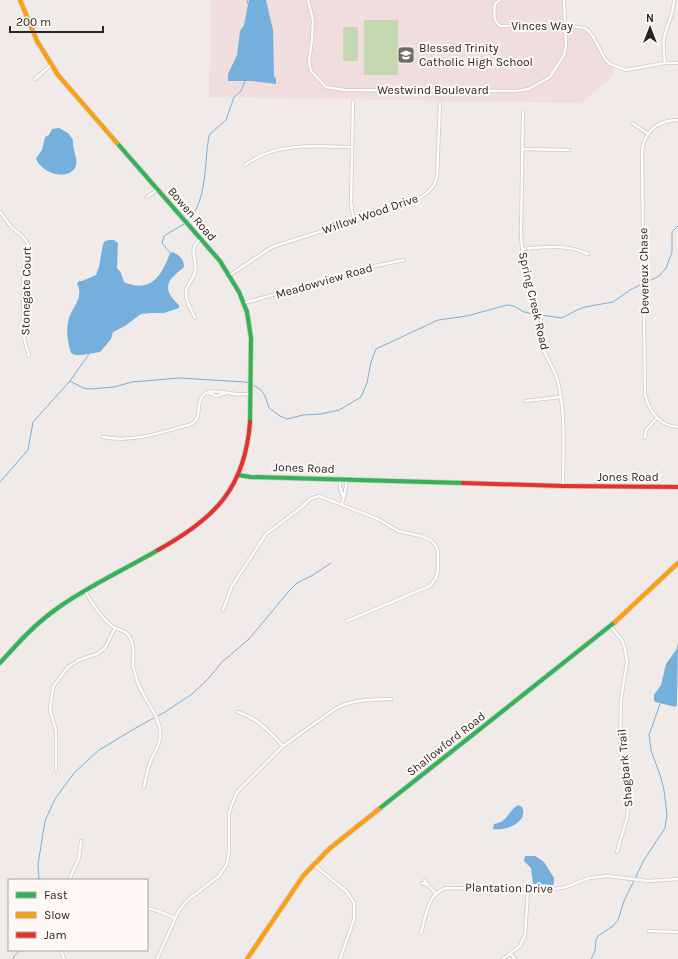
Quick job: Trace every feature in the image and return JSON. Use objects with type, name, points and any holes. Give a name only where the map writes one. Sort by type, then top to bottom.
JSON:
[{"type":"street","name":"Bowen Road","points":[[20,0],[37,41],[51,65],[65,84],[230,275],[244,303],[252,338],[251,394],[248,443],[238,475]]},
{"type":"street","name":"Westwind Boulevard","points":[[308,0],[313,20],[309,61],[311,71],[326,87],[336,89],[519,91],[529,89],[550,77],[564,55],[566,45],[564,0]]},
{"type":"street","name":"Vinces Way","points":[[500,0],[495,6],[494,19],[500,26],[578,26],[588,30],[605,59],[610,64],[621,69],[630,70],[665,62],[678,63]]},
{"type":"street","points":[[665,62],[663,41],[673,14],[674,0]]},
{"type":"street","points":[[35,79],[51,65]]},
{"type":"street","points":[[353,102],[351,203],[354,221]]},
{"type":"street","name":"Willow Wood Drive","points":[[230,275],[272,247],[416,201],[425,196],[436,180],[438,171],[440,104]]},
{"type":"street","name":"Spring Creek Road","points":[[523,112],[522,249],[540,321],[543,346],[555,374],[560,396],[563,486]]},
{"type":"street","points":[[632,123],[648,133],[666,121],[678,120]]},
{"type":"street","name":"Devereux Chase","points":[[648,133],[642,150],[645,394],[649,407],[657,418]]},
{"type":"street","points":[[245,165],[252,159],[292,146],[352,147]]},
{"type":"street","points":[[523,150],[569,150]]},
{"type":"street","points":[[147,197],[157,190]]},
{"type":"street","name":"Stonegate Court","points":[[0,212],[12,228],[22,235],[27,242],[29,250],[24,268],[23,288],[24,338],[29,356]]},
{"type":"street","points":[[195,318],[186,298],[185,292],[188,284],[195,274],[196,266],[193,253],[194,247],[200,239]]},
{"type":"street","points":[[522,249],[562,246],[588,254]]},
{"type":"street","name":"Meadowview Road","points":[[244,303],[375,266],[404,260]]},
{"type":"street","points":[[103,437],[117,440],[145,437],[192,424],[199,414],[200,400],[204,394],[208,392],[218,391],[226,393],[251,394]]},
{"type":"street","points":[[208,392],[217,396],[226,393]]},
{"type":"street","points":[[525,401],[560,396]]},
{"type":"street","points":[[645,438],[646,430],[657,418],[672,427],[678,427]]},
{"type":"street","points":[[0,663],[27,634],[55,610],[84,591],[197,526],[221,503],[238,475]]},
{"type":"street","name":"Jones Road","points":[[238,475],[250,477],[563,486],[678,487]]},
{"type":"street","points":[[340,479],[340,487],[343,497]]},
{"type":"street","points":[[342,504],[346,480]]},
{"type":"street","points":[[223,610],[232,586],[270,530],[315,496],[323,496],[353,510],[378,519],[398,531],[426,538],[435,544],[439,556],[438,574],[430,586],[347,621]]},
{"type":"street","name":"Shallowford Road","points":[[247,959],[293,890],[313,864],[336,843],[610,626],[678,563]]},
{"type":"street","points":[[84,591],[99,612],[115,628],[128,634],[132,641],[134,667],[138,684],[158,720],[160,729],[158,746],[147,769],[144,787]]},
{"type":"street","name":"Shagbark Trail","points":[[610,626],[622,640],[627,659],[622,699],[620,743],[629,801],[627,818],[617,852]]},
{"type":"street","points":[[56,770],[56,732],[50,710],[53,687],[68,667],[78,660],[98,654],[105,648],[115,628]]},
{"type":"street","points":[[157,959],[174,918],[185,902],[211,883],[224,870],[229,856],[229,814],[234,799],[242,786],[284,746],[342,705],[356,701],[391,699]]},
{"type":"street","points":[[238,712],[251,716],[258,721],[284,746]]},
{"type":"street","points":[[69,879],[79,858],[80,841]]},
{"type":"street","points":[[313,864],[347,892],[354,903],[354,919],[340,959]]},
{"type":"street","name":"Plantation Drive","points":[[435,893],[450,887],[557,889],[585,880],[608,876],[648,881],[678,879]]},
{"type":"street","points":[[421,933],[429,902],[435,893],[423,882]]},
{"type":"street","points":[[503,959],[520,946],[525,935],[528,889]]},
{"type":"street","points":[[148,908],[174,918]]},
{"type":"street","points":[[649,931],[678,932]]},
{"type":"street","points":[[511,954],[514,959]]},
{"type":"shaded area","name":"Blessed Trinity Catholic High School","points":[[211,0],[564,0],[564,25],[578,26],[588,30],[605,59],[613,65],[613,77],[581,103],[209,97]]},
{"type":"green space","points":[[364,20],[398,20],[398,75],[364,75]]},
{"type":"green space","points":[[343,27],[358,27],[358,61],[343,61]]},
{"type":"water","points":[[249,0],[266,0],[273,30],[274,76],[276,79],[276,84],[253,81],[228,81],[228,74],[237,55],[240,31],[244,25]]},
{"type":"water","points":[[59,128],[68,133],[73,140],[76,159],[76,165],[73,170],[68,174],[62,175],[49,172],[43,168],[36,158],[42,150],[45,137],[49,135],[52,129]]},
{"type":"water","points":[[114,240],[118,243],[117,268],[121,273],[124,282],[133,285],[141,286],[154,280],[159,275],[170,253],[173,252],[180,256],[184,267],[173,277],[168,285],[169,293],[179,305],[179,308],[164,313],[141,314],[125,326],[113,332],[111,339],[100,352],[75,355],[71,353],[67,329],[69,317],[78,299],[79,289],[77,284],[79,281],[96,275],[103,244],[105,241]]},
{"type":"water","points":[[678,644],[676,707],[655,702],[654,695],[661,685],[666,664],[676,650]]},
{"type":"water","points":[[518,805],[522,807],[523,813],[519,822],[504,829],[493,829],[494,824],[505,819]]},
{"type":"water","points":[[525,856],[535,856],[544,862],[554,878],[553,885],[533,884],[531,868],[524,861]]},
{"type":"waterway","points":[[247,0],[248,4]]},
{"type":"waterway","points":[[187,222],[199,204],[202,193],[209,136],[226,120],[234,97],[241,91],[245,81]]},
{"type":"waterway","points":[[170,253],[162,243],[164,236],[184,224]]},
{"type":"waterway","points":[[645,283],[659,276],[666,268],[672,252],[672,232],[678,226]]},
{"type":"waterway","points":[[252,384],[261,390],[265,396],[269,408],[287,419],[303,415],[321,414],[339,410],[361,397],[367,383],[371,362],[376,349],[438,320],[467,316],[507,305],[514,306],[524,312],[562,318],[585,307],[613,302],[630,290],[642,284]]},
{"type":"waterway","points":[[0,482],[28,450],[33,422],[70,381],[89,354]]},
{"type":"waterway","points":[[70,381],[83,388],[91,389],[114,387],[132,382],[179,378],[249,383]]},
{"type":"waterway","points":[[39,879],[38,864],[45,821],[55,799],[74,773],[99,750],[165,712],[192,694],[208,679],[222,662],[249,639],[297,583],[313,575],[331,563]]},
{"type":"waterway","points":[[591,959],[595,951],[598,936],[613,926],[618,920],[624,901],[644,860],[665,828],[667,815],[664,790],[651,750],[649,735],[660,704]]},
{"type":"waterway","points":[[12,959],[19,951]]},
{"type":"traffic: fast","points":[[117,143],[220,261],[239,292],[247,312],[251,338],[250,422]]},
{"type":"traffic: fast","points":[[238,475],[251,477],[463,483]]},
{"type":"traffic: fast","points":[[0,663],[33,628],[55,610],[92,586],[158,550]]},
{"type":"traffic: fast","points":[[379,809],[615,622]]},
{"type":"traffic: slow","points":[[20,0],[37,41],[58,75],[117,143]]},
{"type":"traffic: slow","points":[[615,622],[678,563]]},
{"type":"traffic: slow","points":[[247,959],[303,876],[329,849],[379,809]]},
{"type":"traffic: jam","points":[[158,550],[195,526],[210,514],[223,500],[233,484],[241,466],[247,445],[250,422]]},
{"type":"traffic: jam","points":[[463,483],[678,487]]},
{"type":"place","name":"Blessed Trinity Catholic High School","points":[[406,55]]}]
